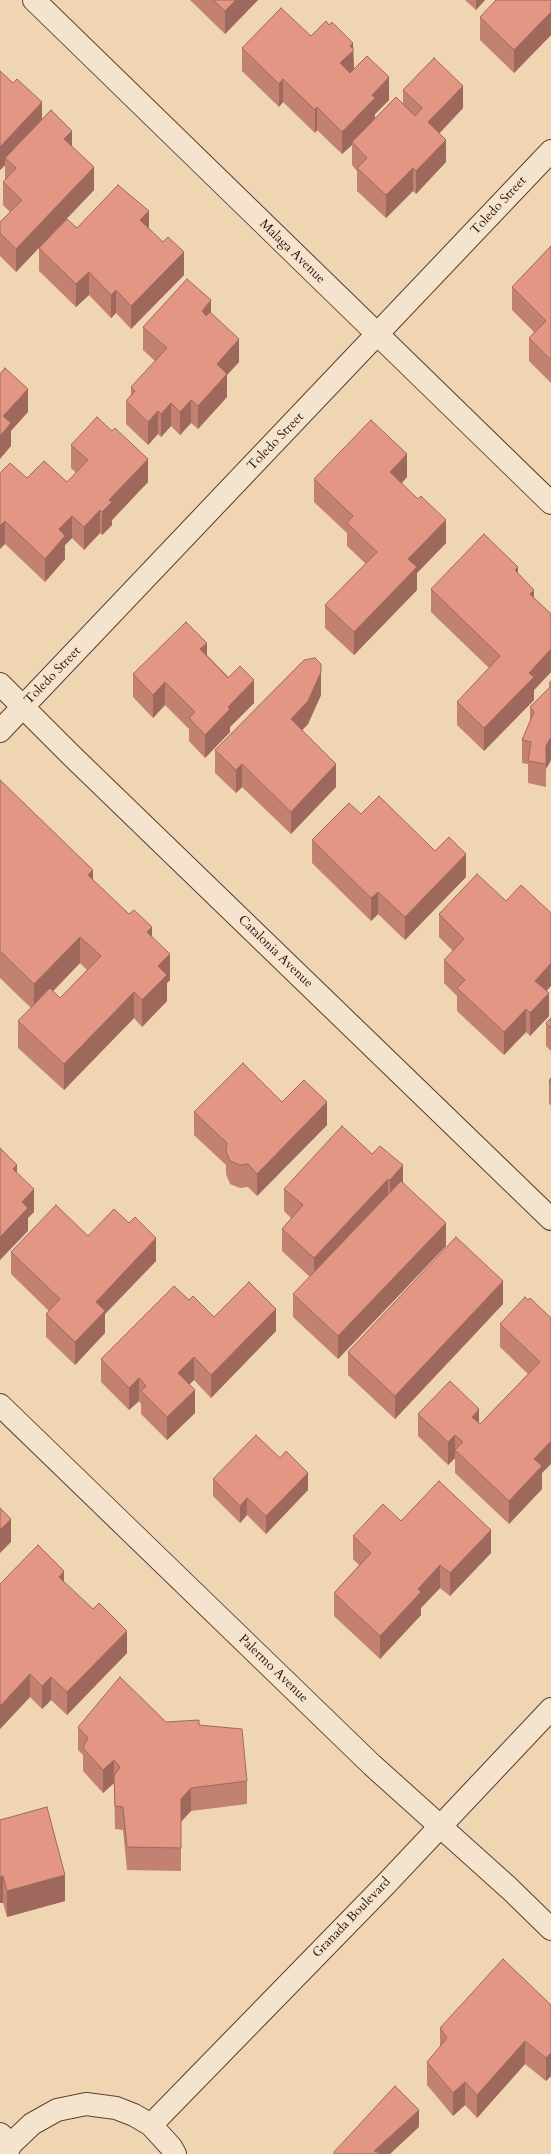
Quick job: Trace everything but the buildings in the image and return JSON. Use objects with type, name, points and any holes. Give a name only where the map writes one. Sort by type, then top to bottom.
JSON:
[{"type":"street","name":"Malaga Avenue","points":[[34,0],[551,503]]},
{"type":"street","name":"Toledo Street","points":[[0,731],[378,335],[551,151]]},
{"type":"street","name":"Catalonia Avenue","points":[[0,684],[551,1219]]},
{"type":"street","name":"Palermo Avenue","points":[[0,1405],[372,1765],[510,1889],[551,1929]]},
{"type":"street","name":"Granada Boulevard","points":[[151,2125],[440,1827],[551,1709]]},
{"type":"street","points":[[6,2144],[32,2124],[57,2110],[86,2104],[116,2108],[134,2115],[151,2125],[171,2147],[174,2154]]}]
